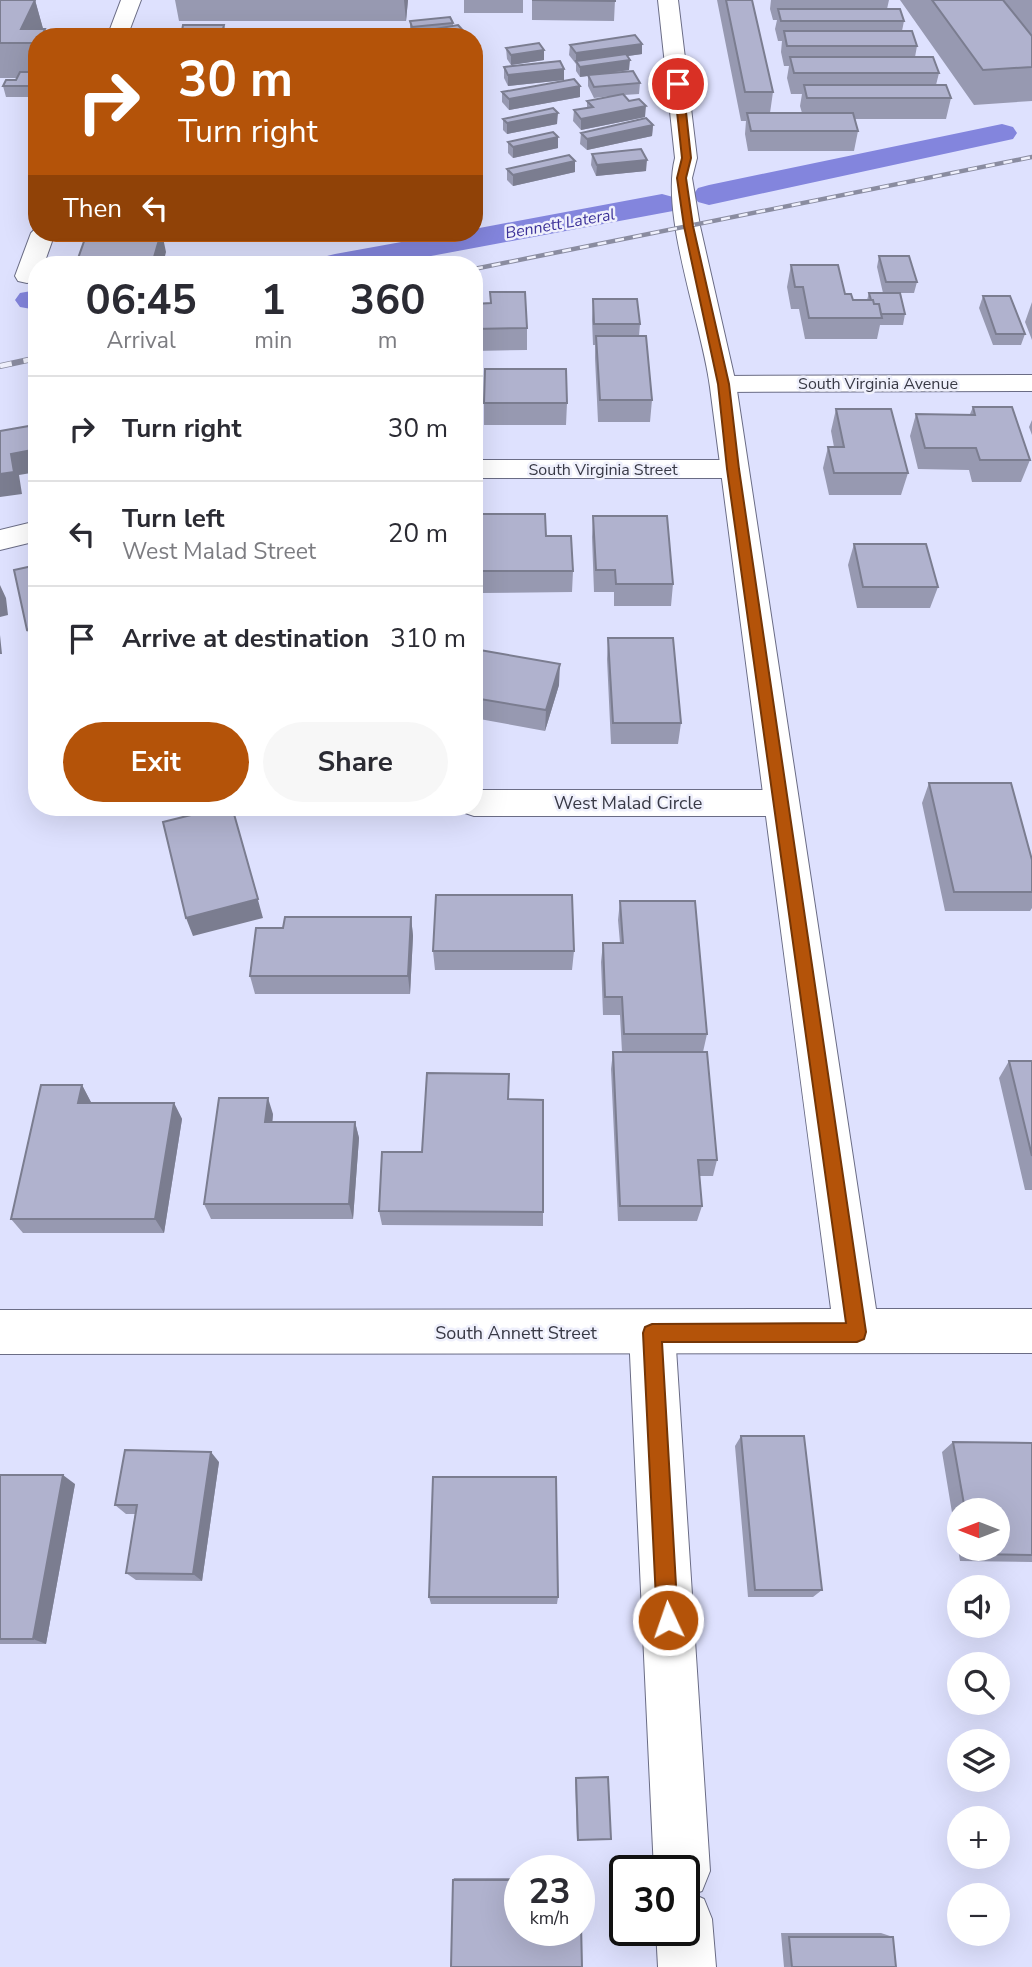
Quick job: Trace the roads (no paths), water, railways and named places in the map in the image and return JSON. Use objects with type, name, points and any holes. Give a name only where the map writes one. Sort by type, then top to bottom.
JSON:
[{"type":"street","points":[[120,28],[131,0]]},
{"type":"street","points":[[668,0],[686,158],[681,178],[688,226],[723,384],[857,1332]]},
{"type":"street","name":"South Virginia Avenue","points":[[723,384],[1032,383]]},
{"type":"street","name":"South Virginia Street","points":[[483,469],[733,469]]},
{"type":"street","points":[[0,540],[28,533]]},
{"type":"street","name":"West Malad Circle","points":[[483,803],[781,803]]},
{"type":"street","name":"South Annett Street","points":[[0,1332],[1032,1331]]},
{"type":"street","points":[[652,1333],[681,1855]]},
{"type":"street","points":[[686,1946],[687,1967]]},
{"type":"waterway","name":"Bennett Lateral","points":[[709,195],[1002,133]]},
{"type":"waterway","name":"Bennett Lateral","points":[[483,237],[662,204]]},
{"type":"waterway","name":"Bennett Lateral","points":[[379,256],[455,242]]},
{"type":"railway","points":[[483,267],[1032,157]]},
{"type":"railway","points":[[0,366],[28,360]]}]
